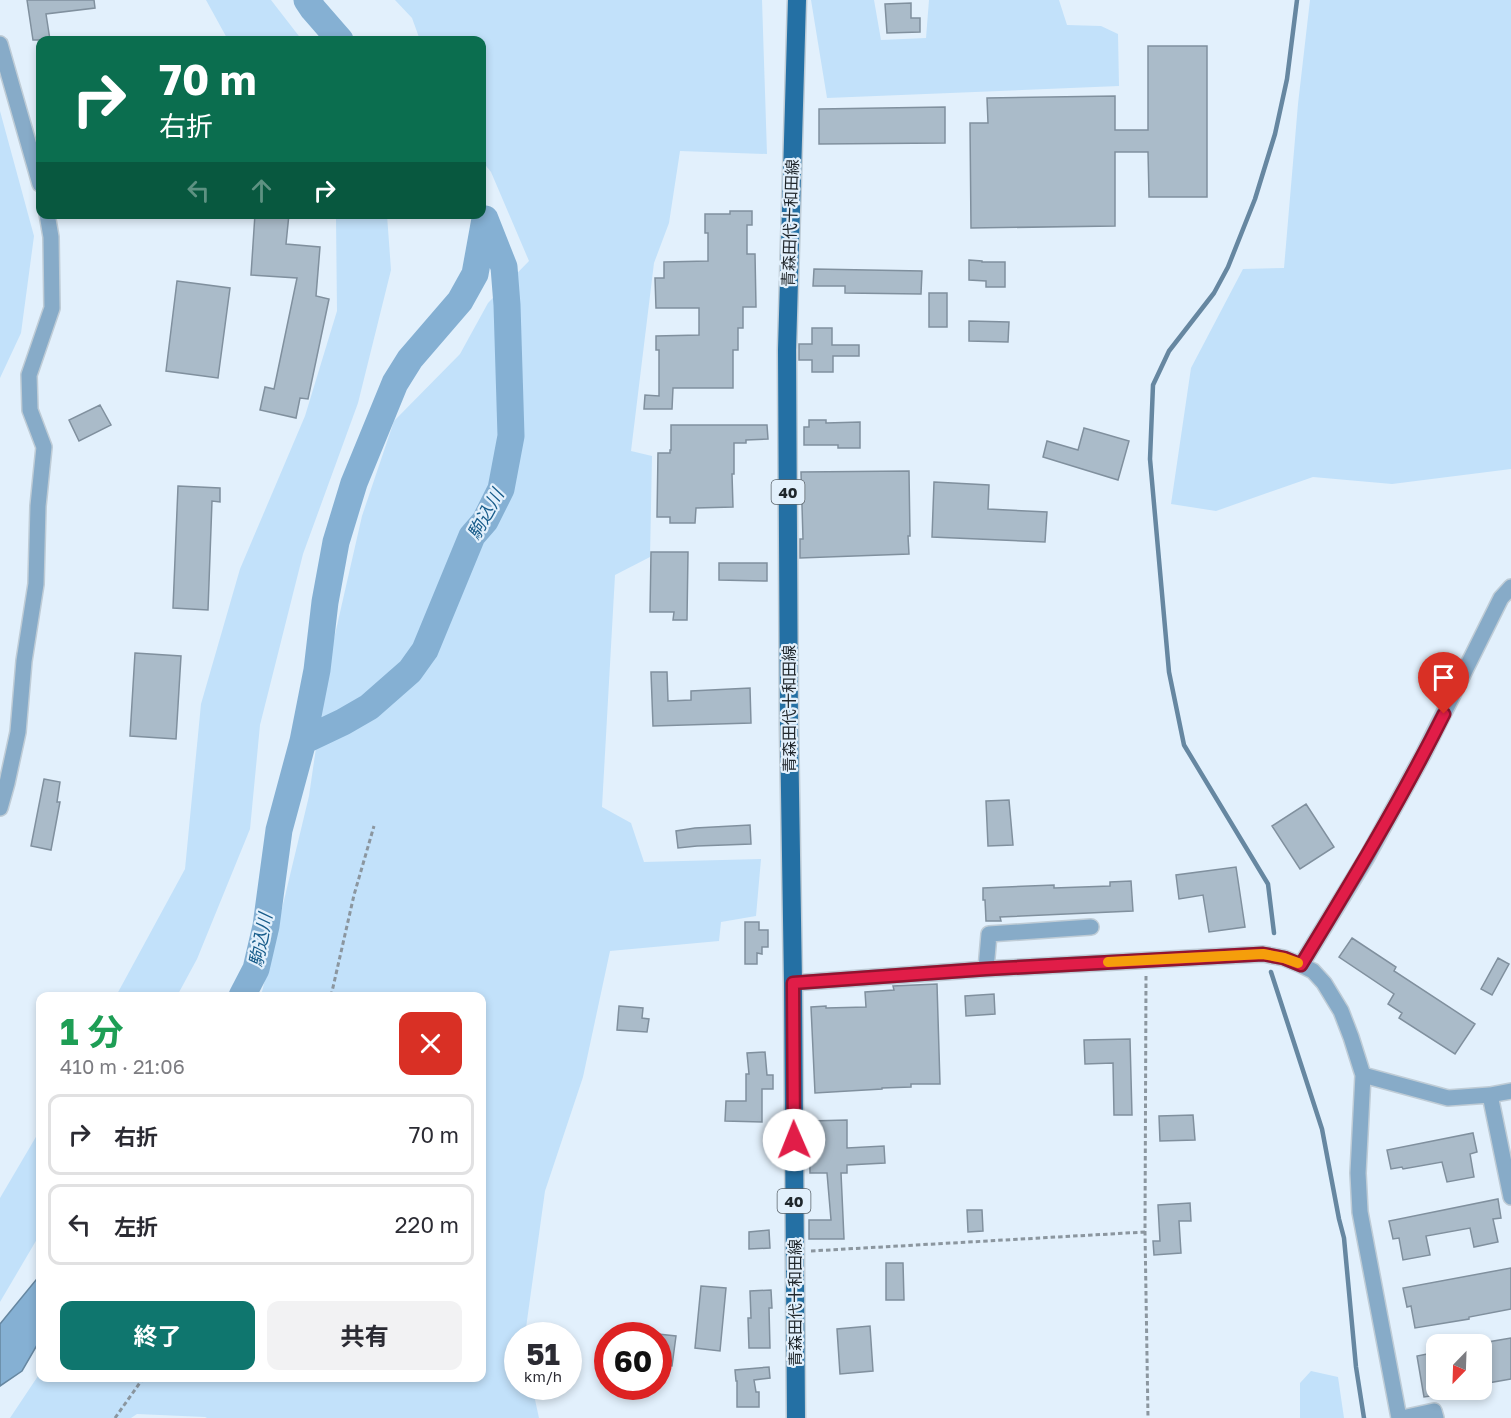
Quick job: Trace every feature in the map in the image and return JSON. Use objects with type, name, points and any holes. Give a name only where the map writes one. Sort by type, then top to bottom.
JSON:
[{"type":"main road","name":"青森田代十和田線","points":[[796,1418],[787,350],[797,0]]},
{"type":"street","points":[[0,44],[36,170]]},
{"type":"street","points":[[0,808],[18,732],[24,661],[36,584],[38,507],[44,447],[30,410],[29,375],[52,308],[51,237],[47,219]]},
{"type":"street","points":[[1301,965],[1424,755],[1501,598],[1511,587]]},
{"type":"street","points":[[986,969],[989,934],[1091,927]]},
{"type":"street","points":[[793,983],[986,969],[1263,954],[1284,958],[1313,971],[1324,983],[1341,1011],[1363,1075],[1358,1173],[1360,1212],[1400,1418],[1434,1411],[1436,1418]]},
{"type":"street","points":[[1363,1075],[1448,1098],[1511,1091]]},
{"type":"street","points":[[1490,1095],[1511,1197]]},
{"type":"path","points":[[332,992],[354,896],[374,826]]},
{"type":"path","points":[[1146,960],[1145,1232],[1148,1418]]},
{"type":"path","points":[[795,1252],[1145,1232]]},
{"type":"path","points":[[115,1418],[140,1382]]},
{"type":"shaded area","points":[[206,0],[271,0],[299,36],[226,36]]},
{"type":"shaded area","points":[[395,0],[762,0],[767,154],[680,151],[669,223],[654,263],[631,451],[652,456],[650,557],[615,575],[602,807],[631,823],[644,862],[761,859],[756,916],[721,922],[719,941],[610,951],[583,1077],[545,1191],[527,1322],[504,1322],[504,1400],[535,1400],[539,1418],[207,1418],[137,1414],[131,1418],[10,1418],[36,1379],[36,1382],[486,1382],[486,992],[262,992],[309,796],[328,665],[362,516],[394,421],[460,354],[488,303],[529,261],[491,172],[486,166],[486,36],[419,36],[412,18]]},
{"type":"shaded area","points":[[811,0],[874,0],[881,40],[926,38],[929,0],[1059,0],[1067,25],[1101,26],[1118,34],[1119,86],[827,98]]},
{"type":"shaded area","points":[[1310,0],[1511,0],[1511,469],[1392,484],[1313,477],[1216,511],[1171,504],[1191,368],[1243,269],[1284,268],[1298,104]]},
{"type":"shaded area","points":[[0,111],[34,236],[21,333],[0,378]]},
{"type":"shaded area","points":[[336,219],[387,219],[391,270],[358,403],[303,554],[260,725],[250,829],[197,959],[179,992],[118,992],[185,869],[201,704],[240,569],[305,416],[337,311]]},
{"type":"shaded area","points":[[36,1137],[36,1241],[0,1302],[0,1198]]},
{"type":"shaded area","points":[[36,1280],[36,1347],[22,1371],[0,1386],[0,1324]]},
{"type":"shaded area","points":[[1311,1371],[1338,1377],[1344,1418],[1300,1418],[1300,1383]]},
{"type":"building","points":[[27,0],[94,0],[95,8],[46,14],[49,36],[36,36],[36,40],[33,40]]},
{"type":"building","points":[[911,3],[911,18],[920,18],[920,32],[887,33],[885,4]]},
{"type":"building","points":[[1148,46],[1207,46],[1207,197],[1149,197],[1148,152],[1115,152],[1115,226],[971,228],[970,123],[988,123],[987,98],[1115,96],[1115,130],[1148,130]]},
{"type":"building","points":[[945,107],[945,143],[819,144],[819,109]]},
{"type":"building","points":[[730,211],[752,211],[752,225],[747,225],[747,254],[755,254],[756,307],[743,307],[743,328],[738,328],[738,350],[733,350],[733,388],[673,388],[672,409],[644,409],[645,395],[659,396],[659,350],[656,350],[656,336],[699,335],[699,308],[656,308],[655,278],[664,278],[664,262],[708,261],[705,214],[730,214]]},
{"type":"building","points":[[255,219],[288,219],[286,244],[320,247],[316,296],[329,299],[308,399],[300,398],[296,418],[260,410],[265,387],[274,389],[297,278],[251,275]]},
{"type":"building","points":[[969,260],[1005,262],[1005,287],[986,287],[986,281],[969,280]]},
{"type":"building","points":[[814,269],[922,271],[921,294],[845,293],[845,286],[813,286]]},
{"type":"building","points":[[177,281],[230,288],[218,378],[166,371]]},
{"type":"building","points":[[929,293],[947,293],[947,327],[929,327]]},
{"type":"building","points":[[969,321],[1009,322],[1008,342],[969,341]]},
{"type":"building","points":[[812,328],[832,328],[832,345],[859,345],[859,356],[833,356],[833,372],[812,372],[812,360],[799,360],[799,344],[812,344]]},
{"type":"building","points":[[100,405],[111,425],[79,441],[69,420]]},
{"type":"building","points":[[809,420],[826,420],[826,423],[860,422],[860,448],[838,448],[838,445],[804,445],[804,427],[809,427]]},
{"type":"building","points":[[671,425],[767,425],[768,439],[734,443],[733,507],[696,508],[695,523],[670,523],[670,517],[657,517],[658,453],[670,453]]},
{"type":"building","points":[[1084,428],[1129,441],[1118,480],[1043,457],[1047,441],[1078,450]]},
{"type":"building","points":[[909,471],[909,554],[800,558],[800,539],[803,539],[801,472]]},
{"type":"building","points":[[934,482],[989,485],[988,509],[1047,512],[1045,542],[932,537]]},
{"type":"building","points":[[178,486],[220,488],[220,502],[212,501],[208,610],[173,608]]},
{"type":"building","points":[[651,552],[688,552],[687,620],[673,620],[674,612],[650,612]]},
{"type":"building","points":[[719,563],[767,563],[767,581],[719,580]]},
{"type":"building","points":[[135,653],[181,656],[176,739],[130,736]]},
{"type":"building","points":[[651,672],[667,672],[668,701],[691,700],[691,691],[750,688],[751,723],[653,726]]},
{"type":"building","points":[[44,779],[60,782],[57,802],[60,802],[51,850],[31,846]]},
{"type":"building","points":[[1009,800],[1013,845],[988,846],[986,801]]},
{"type":"building","points":[[1306,804],[1334,847],[1300,869],[1272,826]]},
{"type":"building","points":[[750,825],[751,844],[678,848],[676,831]]},
{"type":"building","points":[[1236,867],[1245,927],[1209,932],[1203,895],[1179,899],[1176,875]]},
{"type":"building","points":[[1131,881],[1133,911],[1000,917],[1001,921],[986,921],[983,888],[1054,885],[1054,888],[1110,886],[1110,882]]},
{"type":"building","points":[[745,922],[759,922],[759,930],[768,930],[768,947],[762,947],[762,954],[757,953],[757,964],[745,964]]},
{"type":"building","points":[[1352,938],[1396,967],[1394,971],[1475,1024],[1455,1054],[1399,1018],[1402,1013],[1388,1004],[1394,994],[1339,957]]},
{"type":"building","points":[[1498,958],[1509,964],[1492,995],[1481,989]]},
{"type":"building","points":[[937,984],[940,1084],[911,1084],[911,1087],[815,1093],[811,1007],[866,1007],[865,992],[894,990],[893,986]]},
{"type":"building","points":[[994,994],[995,1014],[966,1016],[965,996]]},
{"type":"building","points":[[619,1006],[643,1008],[642,1018],[649,1019],[647,1032],[617,1030]]},
{"type":"building","points":[[1130,1039],[1132,1115],[1114,1115],[1113,1063],[1085,1064],[1084,1040]]},
{"type":"building","points":[[765,1052],[767,1075],[773,1075],[773,1089],[762,1089],[762,1122],[725,1121],[726,1101],[746,1101],[746,1074],[749,1074],[747,1053]]},
{"type":"building","points":[[1193,1115],[1195,1140],[1160,1141],[1159,1116]]},
{"type":"building","points":[[847,1120],[847,1148],[884,1146],[885,1163],[847,1165],[847,1173],[841,1173],[844,1239],[809,1239],[809,1220],[831,1220],[827,1173],[810,1173],[809,1121]]},
{"type":"building","points":[[1473,1133],[1477,1152],[1470,1154],[1474,1177],[1447,1182],[1442,1162],[1391,1169],[1387,1150]]},
{"type":"building","points":[[1498,1199],[1501,1218],[1493,1219],[1498,1242],[1474,1247],[1470,1228],[1426,1236],[1430,1255],[1403,1260],[1399,1238],[1393,1239],[1389,1221]]},
{"type":"building","points":[[1190,1203],[1191,1221],[1179,1221],[1181,1253],[1154,1255],[1153,1241],[1160,1241],[1158,1205]]},
{"type":"building","points":[[967,1210],[982,1210],[983,1231],[968,1232]]},
{"type":"building","points":[[769,1230],[770,1248],[749,1249],[749,1232]]},
{"type":"building","points":[[886,1263],[903,1263],[904,1300],[886,1300]]},
{"type":"building","points":[[1511,1268],[1511,1309],[1415,1328],[1411,1306],[1407,1307],[1403,1288]]},
{"type":"building","points":[[701,1286],[726,1288],[720,1351],[695,1348]]},
{"type":"building","points":[[771,1290],[770,1348],[749,1348],[750,1291]]},
{"type":"building","points":[[870,1326],[873,1371],[840,1374],[837,1329]]},
{"type":"building","points":[[672,1336],[676,1336],[672,1366]]},
{"type":"building","points":[[1511,1338],[1511,1379],[1492,1382],[1492,1341]]},
{"type":"building","points":[[1426,1354],[1426,1397],[1424,1397],[1417,1356]]},
{"type":"building","points":[[769,1367],[770,1378],[754,1380],[756,1392],[759,1392],[759,1407],[737,1407],[735,1370]]},
{"type":"waterway","name":"駒込川","points":[[307,0],[337,36]]},
{"type":"waterway","points":[[1274,933],[1268,884],[1184,745],[1169,672],[1150,459],[1153,385],[1169,351],[1214,293],[1228,267],[1255,199],[1275,134],[1287,79],[1297,0]]},
{"type":"waterway","name":"駒込川","points":[[303,741],[369,707],[410,671],[425,650],[472,536],[485,521],[501,489],[511,436],[507,305],[504,267],[485,219]]},
{"type":"waterway","name":"駒込川","points":[[244,992],[256,969],[266,926],[279,830],[303,741],[317,670],[325,602],[336,542],[354,483],[395,383],[410,359],[460,301],[475,274],[485,219]]},
{"type":"waterway","points":[[1271,972],[1322,1129],[1344,1238],[1356,1367],[1364,1418]]},
{"type":"slow traffic","points":[[1108,962],[1263,954],[1298,963]]},
{"type":"route","points":[[794,1140],[793,983],[986,969],[1263,954],[1284,958],[1301,965],[1366,857],[1424,755],[1444,714]]}]
